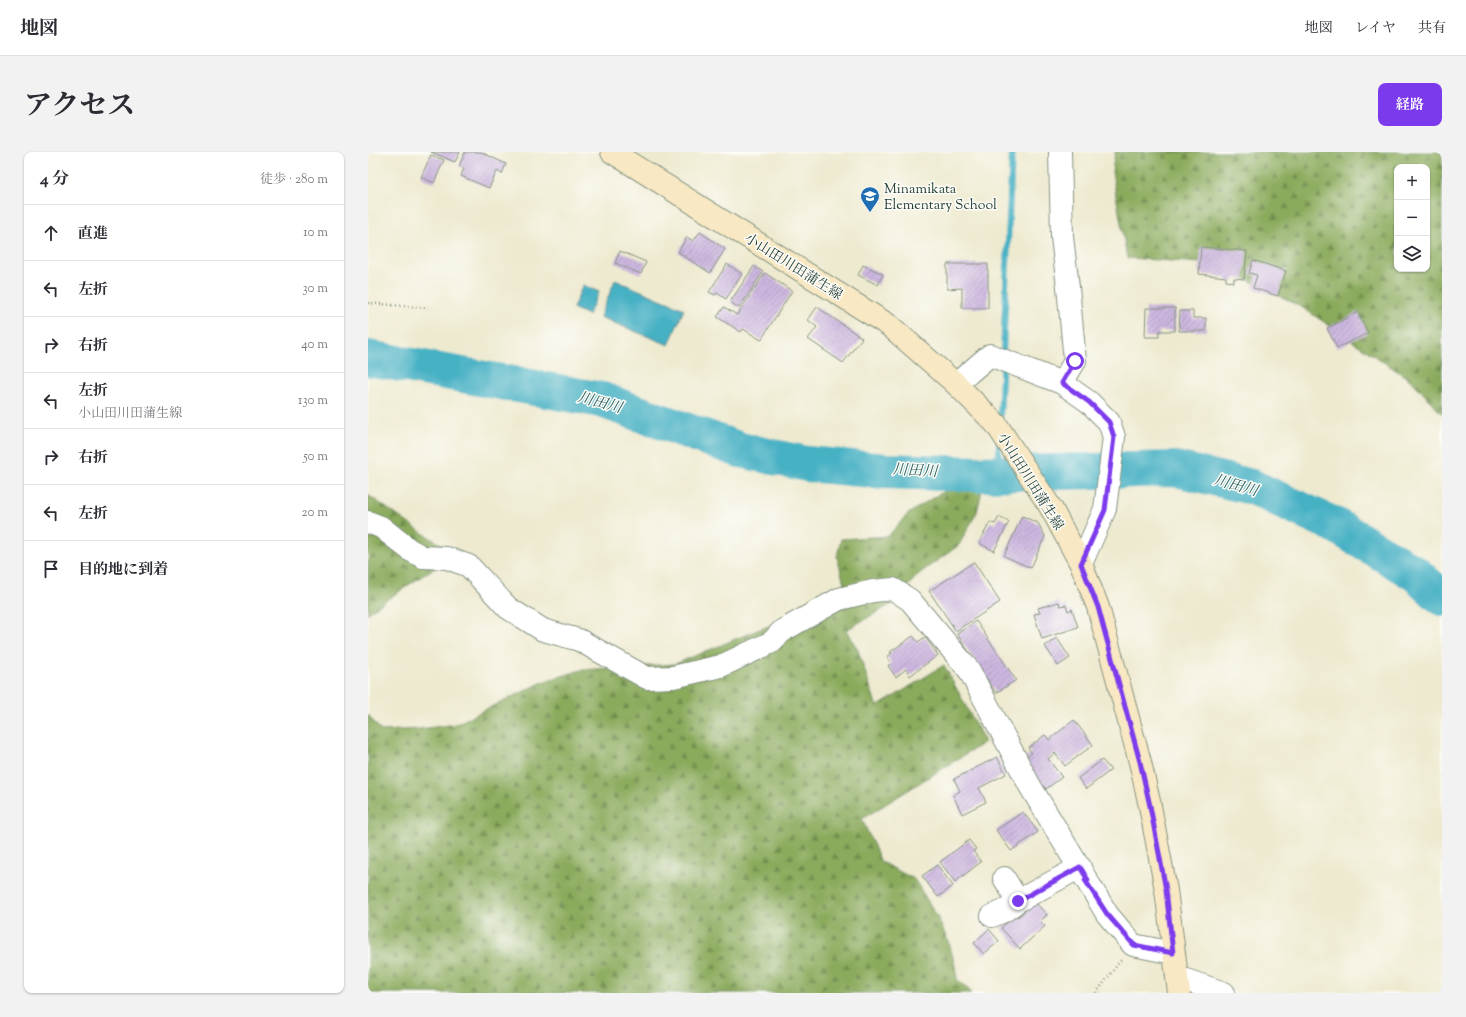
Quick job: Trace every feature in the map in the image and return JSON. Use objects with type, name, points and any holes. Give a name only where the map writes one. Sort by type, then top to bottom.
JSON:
[{"type":"main road","name":"小山田川田蒲生線","points":[[612,152],[890,326],[956,384],[996,424],[1051,508],[1081,564],[1098,607],[1140,762],[1150,806],[1166,890],[1178,985]]},
{"type":"street","points":[[1060,152],[1062,237],[1075,361],[1062,383]]},
{"type":"street","points":[[956,384],[990,355],[1062,383],[1089,402],[1109,422],[1114,437],[1105,510],[1081,564]]},
{"type":"street","points":[[368,522],[381,527],[410,550],[423,557],[447,558],[470,566],[508,608],[543,630],[579,640],[647,678],[673,677],[721,666],[772,642],[782,631],[839,599],[873,591],[894,589],[910,600],[969,670],[1030,786],[1088,880],[1085,880],[1107,914],[1134,945],[1173,953]]},
{"type":"street","points":[[992,916],[1004,911],[1018,901],[1080,867]]},
{"type":"street","points":[[1004,878],[1018,901]]},
{"type":"street","points":[[1178,985],[1224,993]]},
{"type":"path","points":[[368,303],[428,308]]},
{"type":"path","points":[[1096,993],[1134,945]]},
{"type":"green space","points":[[1115,152],[1442,152],[1442,414],[1412,381],[1303,308],[1217,264],[1127,258],[1112,172]]},
{"type":"green space","points":[[961,483],[982,490],[977,512],[959,545],[920,573],[890,605],[846,630],[858,650],[877,707],[944,665],[985,742],[862,819],[881,862],[914,879],[937,916],[950,946],[957,979],[972,993],[368,993],[368,715],[381,731],[420,729],[456,724],[543,682],[581,670],[675,664],[760,629],[828,605],[845,587],[837,557],[841,539],[888,536],[908,514],[934,497]]},
{"type":"green space","points":[[368,495],[421,532],[460,556],[428,572],[370,611],[368,614]]},
{"type":"water","points":[[615,280],[684,309],[669,345],[600,317]]},
{"type":"water","points":[[583,285],[599,292],[588,315],[573,308]]},
{"type":"building","points":[[431,152],[460,152],[455,162]]},
{"type":"building","points":[[465,152],[481,152],[506,164],[502,174],[497,171],[489,188],[461,176],[464,168],[459,166]]},
{"type":"building","points":[[431,155],[444,160],[434,183],[421,177]]},
{"type":"building","points":[[700,232],[725,249],[710,273],[678,252],[687,237],[693,241]]},
{"type":"building","points":[[1201,247],[1247,251],[1244,279],[1234,278],[1234,282],[1226,281],[1226,277],[1199,274]]},
{"type":"building","points":[[620,251],[646,262],[641,274],[615,263]]},
{"type":"building","points":[[1253,260],[1286,271],[1278,296],[1253,288],[1257,275],[1249,273]]},
{"type":"building","points":[[727,264],[742,274],[726,299],[717,293],[715,295],[709,292]]},
{"type":"building","points":[[947,264],[988,264],[988,308],[962,308],[962,288],[947,289]]},
{"type":"building","points":[[863,265],[883,274],[878,285],[858,275]]},
{"type":"building","points":[[754,266],[763,272],[739,308],[730,302]]},
{"type":"building","points":[[765,273],[792,291],[761,340],[743,329],[741,332],[717,317],[724,307],[737,315]]},
{"type":"building","points":[[817,307],[862,338],[843,363],[808,339],[817,327],[808,320]]},
{"type":"building","points":[[1146,308],[1175,308],[1175,331],[1159,331],[1159,337],[1145,337]]},
{"type":"building","points":[[1180,311],[1193,311],[1193,318],[1206,318],[1206,331],[1179,331]]},
{"type":"building","points":[[1358,312],[1368,333],[1337,348],[1327,328]]},
{"type":"building","points":[[1022,516],[1038,523],[1045,536],[1031,568],[1004,556]]},
{"type":"building","points":[[999,517],[1009,522],[994,551],[979,543],[990,522],[995,524]]},
{"type":"building","points":[[974,562],[1000,602],[956,631],[929,591]]},
{"type":"building","points":[[1059,602],[1060,606],[1066,605],[1068,611],[1072,609],[1078,627],[1042,639],[1034,614],[1040,613],[1038,608]]},
{"type":"building","points":[[976,621],[1016,680],[996,693],[957,634]]},
{"type":"building","points":[[913,636],[918,642],[925,637],[938,655],[910,676],[906,669],[896,677],[888,666],[891,663],[887,657],[892,653],[890,652]]},
{"type":"building","points":[[1057,638],[1070,658],[1058,666],[1045,646]]},
{"type":"building","points":[[1074,720],[1093,745],[1065,766],[1055,753],[1048,759],[1062,777],[1046,789],[1026,764],[1026,757],[1032,753],[1028,748],[1045,735],[1049,740]]},
{"type":"building","points":[[997,757],[1006,774],[979,788],[986,802],[962,814],[953,795],[960,791],[954,779]]},
{"type":"building","points":[[1102,760],[1111,770],[1086,789],[1078,778]]},
{"type":"building","points":[[1023,812],[1038,832],[1011,851],[996,830]]},
{"type":"building","points":[[969,840],[976,849],[973,851],[981,862],[955,882],[940,862]]},
{"type":"building","points":[[937,865],[953,886],[938,897],[922,876]]},
{"type":"building","points":[[1035,902],[1047,915],[1040,921],[1045,926],[1020,949],[1001,928],[1016,915],[1018,917]]},
{"type":"building","points":[[989,929],[999,941],[984,954],[974,943]]},
{"type":"waterway","points":[[1000,420],[1012,152]]},
{"type":"waterway","name":"川田川","points":[[368,358],[602,400],[740,450],[807,464],[885,471],[979,474],[1176,469],[1252,487],[1335,525],[1416,574],[1442,598]]},
{"type":"waterway","points":[[998,473],[999,441]]},
{"type":"place","name":"Minamikata Elementary School","points":[[870,213]]},
{"type":"route","points":[[1018,901],[1080,867],[1088,880],[1085,880],[1107,914],[1134,945],[1173,953],[1166,890],[1140,762],[1111,650],[1098,607],[1081,564],[1105,510],[1114,437],[1109,422],[1089,402],[1062,383],[1075,361]]}]
